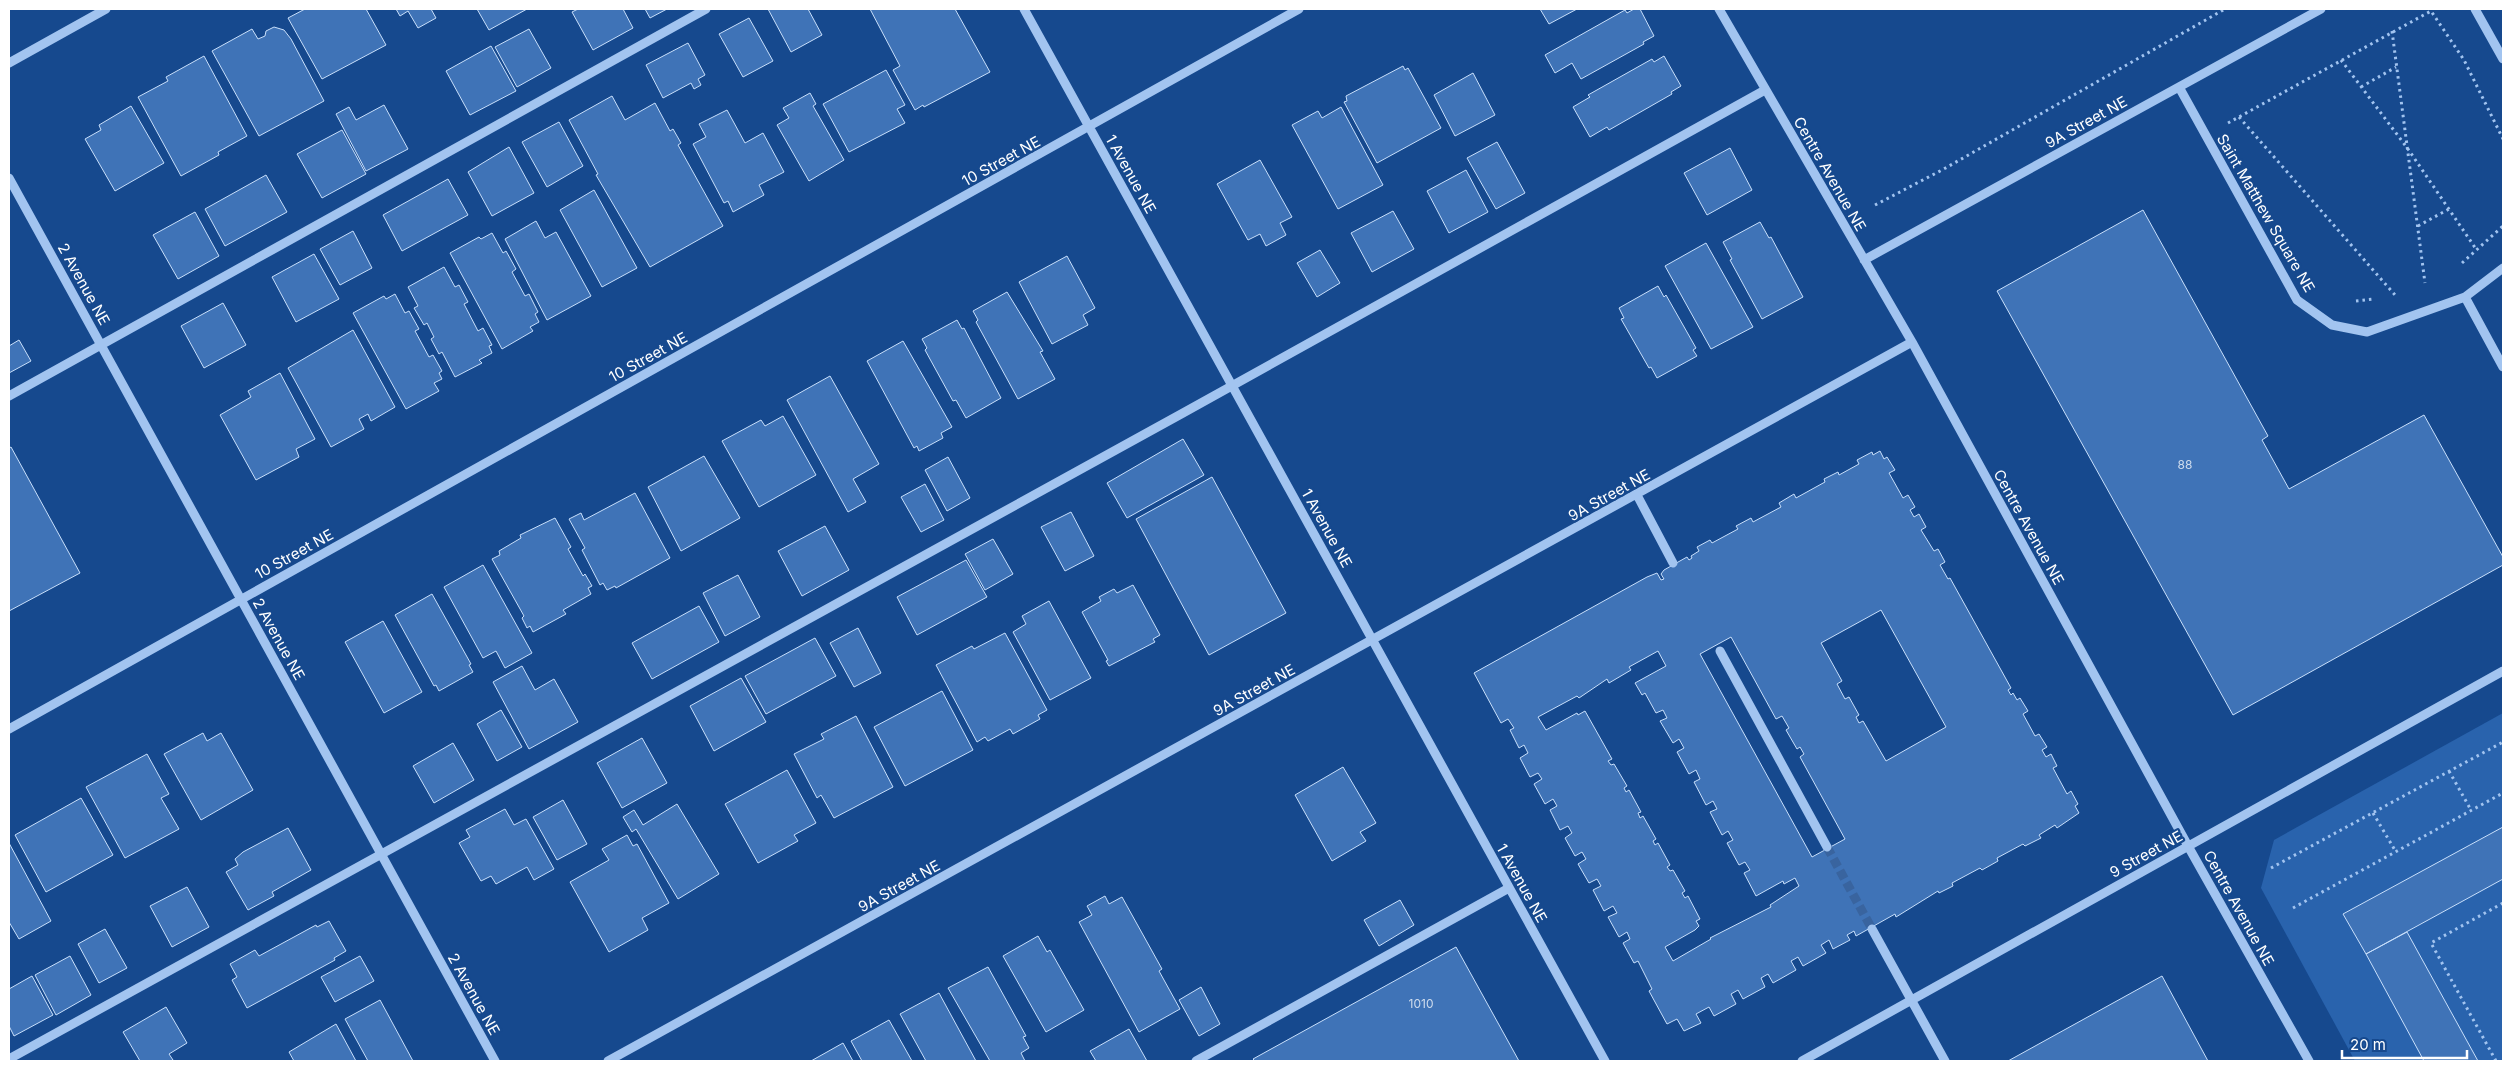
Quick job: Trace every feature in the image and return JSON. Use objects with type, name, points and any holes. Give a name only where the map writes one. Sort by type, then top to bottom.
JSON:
[{"type":"street","points":[[9,63],[106,9]]},
{"type":"street","points":[[9,396],[706,9]]},
{"type":"street","name":"1 Avenue NE","points":[[1024,9],[1605,1061]]},
{"type":"street","name":"10 Street NE","points":[[9,729],[1299,9]]},
{"type":"street","name":"Centre Avenue NE","points":[[1719,9],[1912,342],[2188,846],[2309,1061]]},
{"type":"street","name":"9A Street NE","points":[[1864,260],[2321,9]]},
{"type":"street","points":[[2475,9],[2503,59]]},
{"type":"street","name":"Saint Matthew Square NE","points":[[2179,87],[2297,300],[2332,325],[2367,332],[2465,297],[2503,268]]},
{"type":"street","points":[[9,1059],[1233,386],[1765,90]]},
{"type":"street","name":"2 Avenue NE","points":[[9,178],[495,1061]]},
{"type":"street","points":[[2465,297],[2503,367]]},
{"type":"street","name":"9A Street NE","points":[[608,1061],[1912,342]]},
{"type":"street","points":[[1637,495],[1674,563]]},
{"type":"street","points":[[1720,651],[1827,848]]},
{"type":"street","name":"9 Street NE","points":[[1802,1061],[2503,671]]},
{"type":"street","points":[[1196,1061],[1509,888]]},
{"type":"street","points":[[1872,928],[1945,1061]]},
{"type":"path","points":[[1875,205],[1942,170],[2225,9]]},
{"type":"path","points":[[2225,124],[2431,11],[2464,60],[2503,139]]},
{"type":"path","points":[[2392,32],[2425,284]]},
{"type":"path","points":[[2341,60],[2408,149],[2476,249]]},
{"type":"path","points":[[2361,87],[2396,67]]},
{"type":"path","points":[[2239,117],[2395,295]]},
{"type":"path","points":[[2418,226],[2449,209]]},
{"type":"path","points":[[2457,267],[2503,226]]},
{"type":"path","points":[[2418,286],[2434,280]]},
{"type":"path","points":[[2386,299],[2403,292]]},
{"type":"path","points":[[2346,301],[2376,299]]},
{"type":"path","points":[[2271,868],[2503,742]]},
{"type":"path","points":[[2450,771],[2471,810]]},
{"type":"path","points":[[2293,908],[2503,793]]},
{"type":"path","points":[[2373,813],[2396,852]]},
{"type":"path","points":[[2496,1061],[2431,943],[2503,903]]},
{"type":"shaded area","points":[[2503,713],[2503,1061],[2355,1061],[2261,888],[2274,840]]},
{"type":"building","points":[[305,9],[366,9],[386,45],[322,79],[288,18]]},
{"type":"building","points":[[396,9],[431,9],[436,18],[418,28],[408,11],[400,16]]},
{"type":"building","points":[[477,9],[527,9],[489,30]]},
{"type":"building","points":[[578,9],[623,9],[633,28],[593,50],[572,12]]},
{"type":"building","points":[[645,9],[667,9],[650,18]]},
{"type":"building","points":[[768,9],[808,9],[822,35],[791,52]]},
{"type":"building","points":[[870,9],[955,9],[990,72],[915,110],[893,70],[900,66]]},
{"type":"building","points":[[1540,9],[1577,9],[1549,24]]},
{"type":"building","points":[[1634,9],[1640,9],[1654,36],[1643,42],[1644,44],[1581,79],[1572,63],[1555,73],[1545,55],[1625,10],[1627,13]]},
{"type":"building","points":[[749,18],[773,61],[743,77],[719,34]]},
{"type":"building","points":[[274,27],[284,30],[291,39],[324,101],[259,136],[212,51],[252,29],[258,39],[265,36],[266,31]]},
{"type":"building","points":[[529,29],[551,68],[517,87],[495,47]]},
{"type":"building","points":[[688,43],[705,75],[698,79],[701,85],[694,89],[691,83],[663,98],[646,65]]},
{"type":"building","points":[[491,46],[516,91],[470,115],[446,71]]},
{"type":"building","points":[[204,56],[247,136],[218,152],[219,155],[181,176],[138,97],[168,81],[166,77]]},
{"type":"building","points":[[1664,56],[1681,86],[1671,92],[1672,94],[1609,130],[1607,127],[1590,137],[1573,107],[1590,97],[1588,95],[1652,59],[1654,62]]},
{"type":"building","points":[[1403,66],[1405,70],[1408,68],[1441,128],[1377,163],[1344,102],[1347,101],[1346,96]]},
{"type":"building","points":[[886,70],[905,105],[897,109],[905,123],[849,152],[823,104]]},
{"type":"building","points":[[1473,73],[1495,115],[1455,136],[1434,95]]},
{"type":"building","points":[[810,93],[816,104],[813,106],[844,160],[809,181],[777,125],[789,118],[783,108]]},
{"type":"building","points":[[612,96],[625,120],[655,103],[670,131],[673,129],[681,143],[678,145],[723,226],[650,267],[596,175],[598,174],[569,120]]},
{"type":"building","points":[[384,105],[408,149],[366,171],[336,114],[349,107],[356,120]]},
{"type":"building","points":[[131,106],[164,163],[115,191],[85,139],[101,130],[99,125]]},
{"type":"building","points":[[1341,107],[1383,185],[1338,209],[1292,125],[1318,111],[1322,118]]},
{"type":"building","points":[[727,110],[745,143],[763,133],[784,172],[759,185],[764,195],[733,212],[728,201],[724,203],[693,144],[706,137],[699,124]]},
{"type":"building","points":[[559,122],[583,166],[547,187],[522,142]]},
{"type":"building","points":[[342,130],[366,174],[322,198],[297,154]]},
{"type":"building","points":[[1497,142],[1525,193],[1496,209],[1467,158]]},
{"type":"building","points":[[509,147],[534,193],[492,216],[468,172]]},
{"type":"building","points":[[1730,148],[1752,190],[1707,215],[1684,173]]},
{"type":"building","points":[[1260,160],[1292,217],[1280,223],[1286,235],[1266,246],[1260,234],[1248,240],[1217,184]]},
{"type":"building","points":[[1466,170],[1488,212],[1449,233],[1427,191]]},
{"type":"building","points":[[266,175],[287,212],[225,246],[205,209]]},
{"type":"building","points":[[448,179],[468,215],[402,251],[383,215]]},
{"type":"building","points":[[594,190],[637,268],[602,287],[560,210]]},
{"type":"building","points":[[2143,210],[2268,436],[2262,440],[2289,489],[2424,415],[2503,557],[2503,565],[2233,715],[1997,291]]},
{"type":"building","points":[[1393,211],[1414,249],[1372,272],[1351,233]]},
{"type":"building","points":[[195,212],[219,256],[178,279],[153,235]]},
{"type":"building","points":[[536,221],[545,238],[556,232],[591,296],[547,320],[505,239]]},
{"type":"building","points":[[1760,222],[1769,238],[1771,237],[1803,297],[1762,319],[1730,260],[1732,259],[1723,242]]},
{"type":"building","points":[[353,231],[372,268],[340,285],[320,249]]},
{"type":"building","points":[[492,233],[503,253],[506,251],[516,269],[512,272],[525,296],[529,294],[538,312],[535,314],[539,322],[530,327],[533,331],[502,349],[450,253],[479,237],[481,239]]},
{"type":"building","points":[[1706,243],[1753,327],[1711,349],[1665,266]]},
{"type":"building","points":[[1320,250],[1340,283],[1317,297],[1297,263]]},
{"type":"building","points":[[314,254],[339,299],[296,322],[272,277]]},
{"type":"building","points":[[1067,256],[1095,308],[1083,315],[1088,325],[1052,344],[1019,282]]},
{"type":"building","points":[[444,267],[455,287],[459,285],[468,302],[464,304],[478,331],[483,328],[492,345],[489,346],[492,353],[479,360],[482,363],[455,377],[442,352],[439,354],[431,339],[434,337],[427,323],[424,325],[414,308],[418,306],[408,287]]},
{"type":"building","points":[[1658,286],[1664,297],[1666,295],[1696,348],[1693,350],[1697,356],[1657,378],[1651,367],[1649,368],[1621,319],[1624,318],[1619,308]]},
{"type":"building","points":[[1007,292],[1043,351],[1040,352],[1055,379],[1018,399],[976,322],[978,320],[973,311]]},
{"type":"building","points":[[395,294],[405,313],[409,311],[419,329],[415,331],[429,357],[433,355],[442,371],[439,373],[442,379],[434,383],[439,391],[406,409],[353,313],[384,296],[386,299]]},
{"type":"building","points":[[223,303],[246,345],[204,368],[181,326]]},
{"type":"building","points":[[957,320],[962,329],[964,328],[1001,398],[966,418],[956,400],[953,401],[925,350],[927,348],[922,339]]},
{"type":"building","points":[[353,330],[395,407],[371,421],[368,414],[359,419],[364,429],[331,447],[288,368]]},
{"type":"building","points":[[19,340],[31,361],[9,373],[9,346]]},
{"type":"building","points":[[903,341],[952,427],[941,433],[943,438],[919,451],[917,446],[914,448],[867,361]]},
{"type":"building","points":[[280,373],[315,439],[296,449],[299,457],[256,480],[220,415],[251,397],[248,391]]},
{"type":"building","points":[[830,376],[879,464],[853,479],[866,502],[848,512],[787,400]]},
{"type":"building","points":[[783,416],[816,475],[759,507],[722,441],[761,420],[765,426]]},
{"type":"building","points":[[1183,439],[1204,475],[1127,518],[1107,483]]},
{"type":"building","points":[[11,447],[80,573],[9,611],[9,448]]},
{"type":"building","points":[[1880,451],[1884,459],[1887,457],[1895,470],[1889,473],[1903,498],[1908,495],[1915,507],[1910,510],[1914,517],[1919,514],[1926,527],[1921,530],[1934,551],[1938,549],[1945,562],[1940,565],[1948,579],[1950,578],[2011,688],[2008,690],[2011,695],[2013,693],[2017,700],[2020,698],[2028,711],[2023,714],[2035,736],[2039,734],[2047,747],[2042,750],[2046,757],[2051,754],[2057,766],[2053,768],[2067,794],[2071,791],[2078,804],[2075,806],[2079,813],[2057,828],[2055,825],[2039,835],[2041,838],[2025,846],[2023,844],[1997,858],[1998,861],[1952,883],[1953,886],[1939,893],[1938,891],[1896,917],[1895,914],[1856,936],[1854,931],[1847,935],[1850,940],[1833,949],[1829,940],[1821,945],[1826,953],[1803,966],[1798,957],[1791,961],[1796,970],[1773,983],[1768,974],[1761,978],[1765,987],[1743,999],[1738,990],[1731,994],[1736,1004],[1714,1016],[1709,1007],[1696,1014],[1701,1023],[1684,1031],[1677,1019],[1667,1024],[1649,991],[1652,989],[1638,961],[1634,963],[1623,943],[1630,939],[1627,932],[1619,937],[1608,917],[1617,913],[1613,906],[1604,911],[1593,890],[1601,886],[1597,879],[1589,883],[1578,864],[1586,859],[1582,852],[1575,856],[1565,838],[1572,833],[1568,826],[1560,830],[1550,810],[1557,806],[1553,799],[1545,804],[1534,784],[1542,779],[1538,773],[1530,777],[1520,758],[1528,753],[1524,745],[1519,748],[1510,730],[1514,728],[1508,719],[1501,723],[1474,673],[1647,577],[1657,573],[1661,580],[1664,579],[1661,574],[1664,570],[1687,557],[1689,560],[1692,558],[1691,556],[1699,551],[1697,547],[1710,540],[1712,543],[1738,529],[1736,526],[1751,518],[1753,522],[1781,507],[1779,503],[1794,494],[1796,498],[1825,482],[1824,479],[1838,472],[1839,475],[1859,464],[1857,460],[1872,452],[1873,455]],"holes":[[[1881,610],[1946,727],[1886,761],[1863,721],[1859,723],[1856,717],[1859,715],[1849,697],[1845,699],[1837,684],[1842,681],[1821,643]],[[1731,637],[1776,719],[1782,716],[1789,728],[1786,730],[1797,749],[1800,747],[1804,754],[1800,757],[1845,839],[1812,857],[1700,654]],[[1658,651],[1666,666],[1635,683],[1642,695],[1645,693],[1656,713],[1663,710],[1667,718],[1660,721],[1673,743],[1679,739],[1684,748],[1677,752],[1689,774],[1696,770],[1700,779],[1694,782],[1706,805],[1713,801],[1717,809],[1710,812],[1722,835],[1728,831],[1733,840],[1727,843],[1739,865],[1745,862],[1750,870],[1744,873],[1756,896],[1783,881],[1784,884],[1795,878],[1799,886],[1770,905],[1771,907],[1710,938],[1673,961],[1665,947],[1699,926],[1696,921],[1700,919],[1688,896],[1685,898],[1682,893],[1685,891],[1673,870],[1670,871],[1667,867],[1670,865],[1658,843],[1655,845],[1653,841],[1656,839],[1643,816],[1640,818],[1638,813],[1641,812],[1629,790],[1626,792],[1624,788],[1627,786],[1614,764],[1611,765],[1608,761],[1612,759],[1585,711],[1578,715],[1577,713],[1546,730],[1538,717],[1577,696],[1579,698],[1607,679],[1609,683],[1631,670],[1629,667]]]},
{"type":"building","points":[[704,456],[740,518],[681,551],[648,487]]},
{"type":"building","points":[[948,457],[970,498],[947,511],[925,470]]},
{"type":"building","points":[[1212,477],[1286,613],[1209,655],[1136,519]]},
{"type":"building","points":[[925,484],[944,520],[921,532],[901,497]]},
{"type":"building","points":[[635,493],[670,558],[616,588],[615,586],[607,590],[603,583],[600,585],[582,550],[585,548],[569,519],[581,513],[584,520]]},
{"type":"building","points":[[1071,512],[1094,556],[1065,571],[1041,527]]},
{"type":"building","points":[[555,518],[571,547],[568,549],[583,576],[585,574],[592,586],[588,588],[591,594],[563,610],[566,614],[533,632],[530,626],[527,628],[522,618],[524,616],[492,559],[500,555],[499,551],[521,538],[520,535]]},
{"type":"building","points":[[825,526],[849,570],[802,596],[778,551]]},
{"type":"building","points":[[993,539],[1013,574],[985,590],[965,554]]},
{"type":"building","points":[[966,560],[987,597],[917,635],[897,597]]},
{"type":"building","points":[[483,565],[532,653],[505,668],[496,651],[483,658],[444,587]]},
{"type":"building","points":[[738,575],[760,617],[725,636],[703,593]]},
{"type":"building","points":[[1133,585],[1160,635],[1153,639],[1155,642],[1109,666],[1106,661],[1108,660],[1082,612],[1101,601],[1099,597],[1114,589],[1117,593]]},
{"type":"building","points":[[432,594],[471,664],[469,665],[473,672],[439,691],[436,685],[434,686],[395,615]]},
{"type":"building","points":[[1049,601],[1091,678],[1050,700],[1013,632],[1026,624],[1022,616]]},
{"type":"building","points":[[699,606],[719,642],[652,679],[632,643]]},
{"type":"building","points":[[383,621],[422,692],[384,713],[345,642]]},
{"type":"building","points":[[858,628],[881,673],[854,687],[830,643]]},
{"type":"building","points":[[1005,633],[1047,710],[1038,715],[1040,719],[1013,734],[1010,729],[988,741],[985,737],[977,742],[936,665],[972,646],[974,649]]},
{"type":"building","points":[[815,638],[836,676],[766,714],[745,676]]},
{"type":"building","points":[[522,666],[535,690],[554,679],[578,722],[529,749],[493,682]]},
{"type":"building","points":[[741,678],[766,722],[714,751],[690,706]]},
{"type":"building","points":[[942,691],[973,750],[905,786],[874,727]]},
{"type":"building","points":[[501,710],[522,747],[497,761],[477,724]]},
{"type":"building","points":[[856,716],[893,787],[834,818],[821,795],[817,798],[794,754],[824,739],[821,734]]},
{"type":"building","points":[[203,733],[207,741],[221,733],[253,790],[201,820],[164,754]]},
{"type":"building","points":[[642,738],[667,783],[622,808],[597,763]]},
{"type":"building","points":[[453,743],[474,780],[434,803],[413,766]]},
{"type":"building","points":[[147,754],[169,794],[161,798],[179,829],[125,858],[86,787]]},
{"type":"building","points":[[1343,767],[1376,823],[1360,832],[1366,841],[1332,861],[1295,795]]},
{"type":"building","points":[[787,770],[816,823],[794,835],[798,841],[758,863],[725,804]]},
{"type":"building","points":[[81,798],[113,855],[46,892],[15,835]]},
{"type":"building","points":[[563,800],[587,844],[557,860],[533,817]]},
{"type":"building","points":[[677,804],[719,874],[678,899],[636,829],[632,832],[623,817],[634,810],[643,825]]},
{"type":"building","points":[[505,809],[514,825],[526,819],[554,869],[534,880],[527,867],[496,884],[491,876],[481,881],[459,843],[470,837],[466,830]]},
{"type":"building","points":[[2503,827],[2503,879],[2366,954],[2343,914]]},
{"type":"building","points":[[288,828],[311,870],[272,892],[274,896],[248,910],[226,872],[238,865],[235,859],[243,852]]},
{"type":"building","points":[[627,835],[633,846],[637,844],[669,903],[642,918],[648,930],[609,952],[570,882],[609,860],[602,849]]},
{"type":"building","points":[[9,843],[51,921],[19,939],[9,922]]},
{"type":"building","points":[[187,887],[209,927],[172,947],[150,906]]},
{"type":"building","points":[[1105,896],[1109,904],[1122,897],[1162,969],[1159,971],[1180,1009],[1139,1032],[1079,922],[1092,915],[1087,906]]},
{"type":"building","points":[[1400,900],[1414,925],[1379,946],[1364,920]]},
{"type":"building","points":[[329,921],[346,951],[334,958],[335,960],[247,1008],[232,980],[237,977],[230,964],[255,950],[259,956],[316,925],[317,927]]},
{"type":"building","points":[[105,929],[127,968],[99,983],[78,944]]},
{"type":"building","points":[[2407,932],[2478,1061],[2424,1061],[2366,954]]},
{"type":"building","points":[[1038,936],[1047,952],[1050,950],[1084,1010],[1046,1032],[1003,956]]},
{"type":"building","points":[[1456,947],[1519,1061],[1255,1061],[1253,1059]]},
{"type":"building","points":[[70,956],[91,995],[56,1015],[35,975]]},
{"type":"building","points":[[360,956],[374,981],[335,1002],[321,977]]},
{"type":"building","points":[[988,967],[1026,1036],[1023,1037],[1029,1048],[1021,1053],[1025,1061],[990,1061],[948,988]]},
{"type":"building","points":[[32,976],[53,1015],[14,1036],[9,1026],[9,989]]},
{"type":"building","points":[[2162,976],[2208,1061],[2008,1061]]},
{"type":"building","points":[[1201,987],[1220,1024],[1199,1036],[1179,1000]]},
{"type":"building","points":[[939,993],[976,1061],[926,1061],[900,1014]]},
{"type":"building","points":[[380,1000],[413,1061],[368,1061],[345,1019]]},
{"type":"building","points":[[166,1007],[187,1043],[169,1054],[173,1060],[140,1061],[123,1032]]},
{"type":"building","points":[[889,1020],[912,1061],[862,1061],[851,1041]]},
{"type":"building","points":[[336,1024],[356,1061],[294,1061],[289,1052]]},
{"type":"building","points":[[1129,1029],[1147,1061],[1096,1061],[1090,1051]]},
{"type":"building","points":[[843,1043],[853,1061],[811,1061]]},
{"type":"tunnel","points":[[1827,847],[1872,929]]}]
